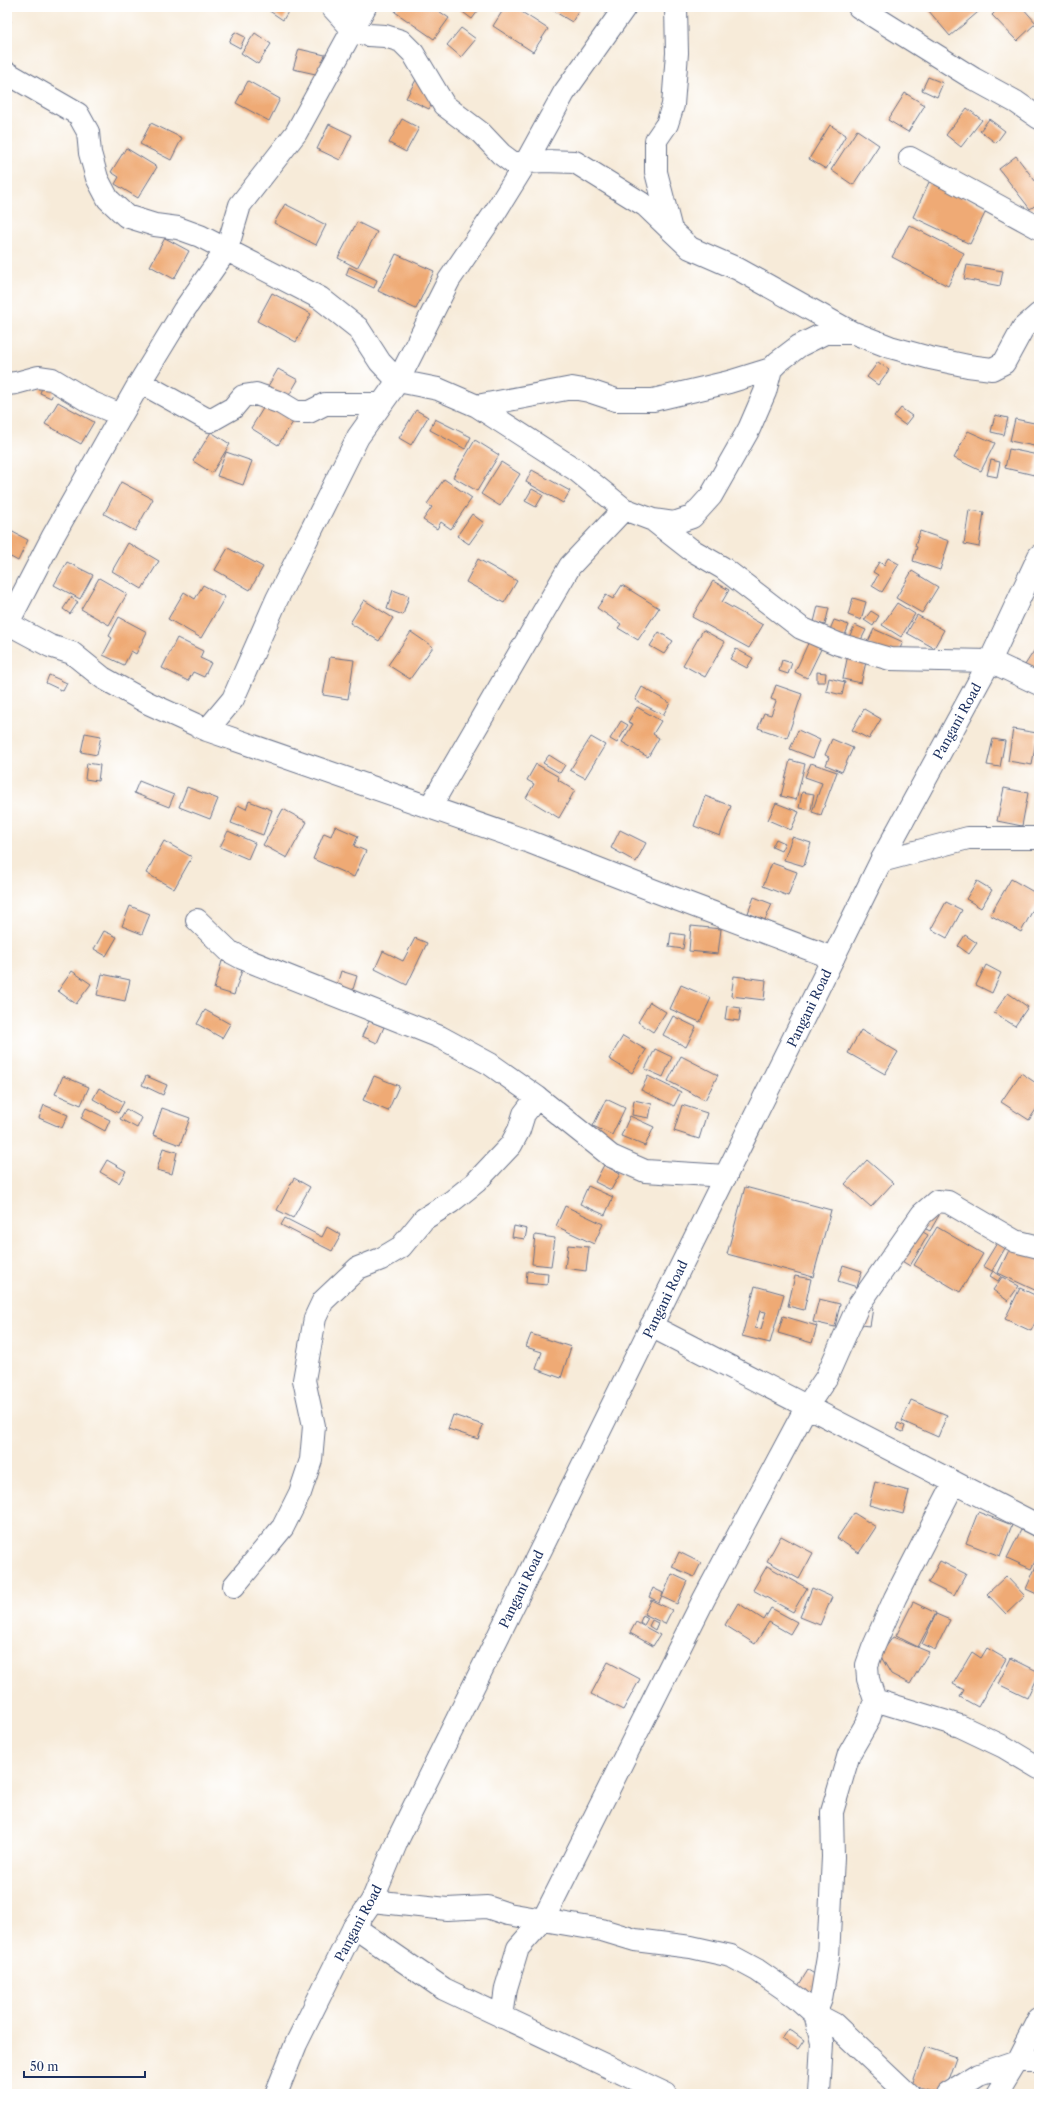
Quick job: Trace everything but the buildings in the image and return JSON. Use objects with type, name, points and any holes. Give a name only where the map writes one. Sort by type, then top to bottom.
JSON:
[{"type":"street","points":[[332,7],[354,30],[368,35],[385,36],[401,42],[413,53],[444,105],[482,133],[501,154],[513,163],[525,164],[544,161],[575,162],[646,206],[690,248],[738,269],[854,333],[890,347],[930,358],[968,366],[992,369],[1004,364],[1023,328],[1039,314]]},
{"type":"street","points":[[365,7],[354,30],[296,133],[240,205],[228,249],[184,310],[140,382],[52,538],[8,623],[50,646],[72,653],[103,678],[148,703],[207,730],[530,842],[833,958]]},
{"type":"street","points":[[207,730],[233,699],[277,599],[307,536],[323,510],[358,437],[398,381],[449,280],[494,214],[525,164],[564,93],[625,7]]},
{"type":"street","points":[[671,230],[656,172],[656,140],[668,124],[673,105],[677,53],[676,7]]},
{"type":"street","points":[[859,7],[974,79],[1016,102],[1039,118]]},
{"type":"street","points":[[7,73],[78,114],[88,132],[90,152],[97,178],[108,199],[126,216],[155,225],[178,228],[228,249],[320,298],[358,328],[380,362],[398,381],[438,389],[477,406],[576,470],[624,509],[653,520],[674,524],[692,517],[711,496],[749,429],[765,392],[771,369]]},
{"type":"street","points":[[910,158],[1039,228]]},
{"type":"street","points":[[477,406],[572,388],[589,391],[616,400],[653,400],[729,382],[771,369],[799,346],[825,333],[854,333]]},
{"type":"street","points":[[7,384],[38,377],[52,379],[90,402],[121,415]]},
{"type":"street","points":[[140,382],[210,421],[233,408],[243,396],[256,394],[281,403],[296,412],[309,412],[325,404],[381,404]]},
{"type":"street","points":[[430,807],[570,566],[624,509]]},
{"type":"street","points":[[653,520],[690,549],[723,568],[801,628],[838,644],[890,659],[990,661],[1039,684]]},
{"type":"street","name":"Pangani Road","points":[[277,2092],[296,2044],[354,1927],[372,1901],[400,1834],[881,861],[990,661],[1039,556]]},
{"type":"street","points":[[881,861],[968,838],[1039,838]]},
{"type":"street","points":[[197,920],[229,951],[440,1037],[490,1064],[537,1097],[611,1156],[645,1171],[726,1176]]},
{"type":"street","points":[[234,1586],[283,1528],[300,1493],[311,1460],[314,1426],[304,1380],[315,1318],[323,1301],[358,1268],[381,1259],[401,1247],[424,1219],[451,1202],[476,1182],[511,1145],[519,1130],[524,1114],[537,1097]]},
{"type":"street","points":[[502,2017],[506,1988],[518,1948],[543,1920],[704,1599],[807,1406],[826,1378],[858,1306],[922,1214],[936,1201],[948,1202],[1015,1241],[1039,1248]]},
{"type":"street","points":[[651,1326],[954,1483],[1037,1519]]},
{"type":"street","points":[[819,2094],[822,2043],[815,2014],[822,1993],[828,1957],[828,1919],[833,1858],[832,1812],[849,1754],[868,1721],[875,1700],[868,1679],[867,1665],[873,1648],[895,1598],[954,1483]]},
{"type":"street","points":[[875,1700],[960,1726],[1004,1747],[1039,1768]]},
{"type":"street","points":[[372,1901],[448,1909],[487,1907],[508,1914],[602,1930],[635,1940],[690,1947],[731,1956],[757,1970],[796,1997],[815,2014],[834,2024],[908,2094]]},
{"type":"street","points":[[354,1927],[444,1989],[666,2094]]},
{"type":"street","points":[[997,2094],[1017,2061],[1039,2018]]},
{"type":"street","points":[[947,2094],[979,2074],[1017,2061],[1039,2061]]}]
